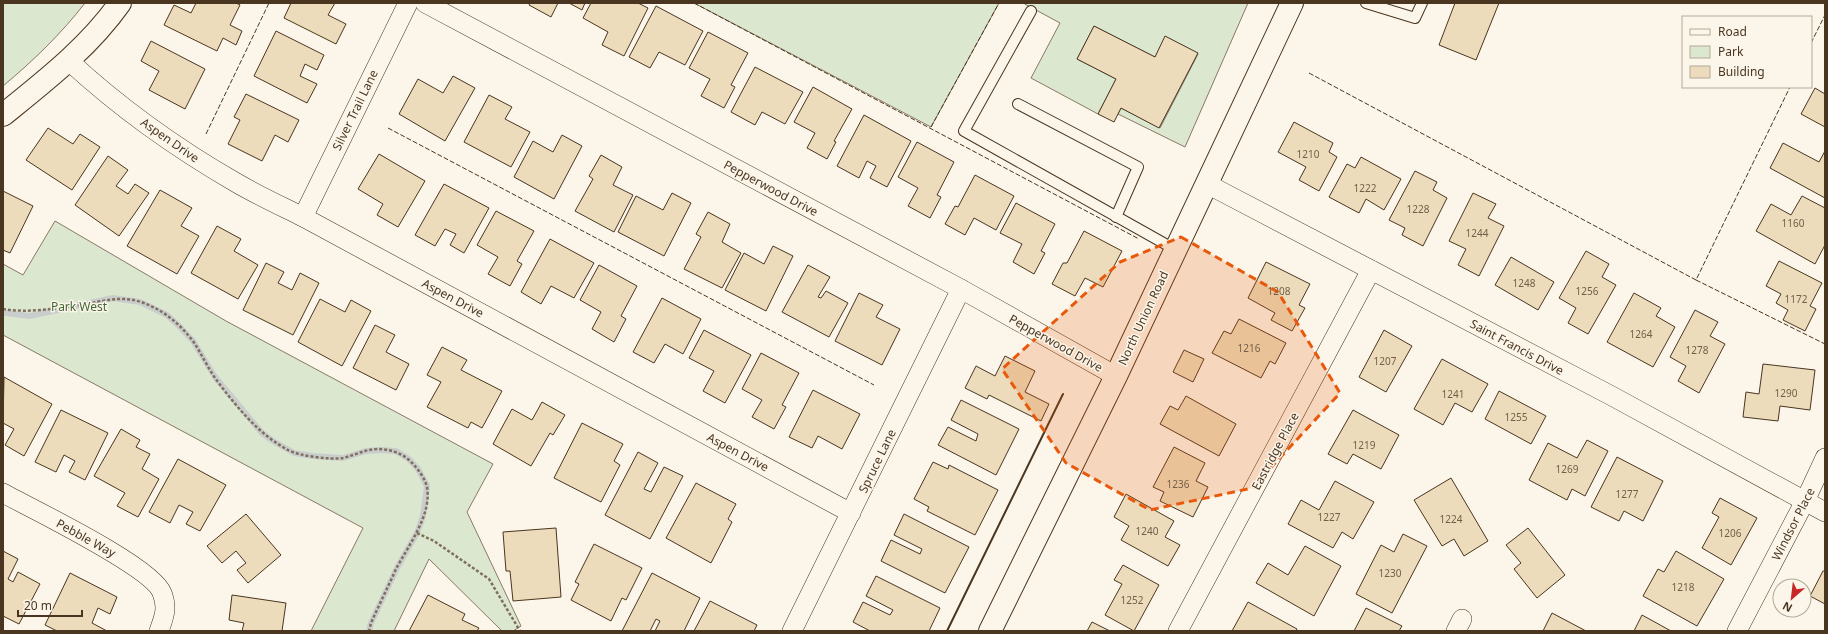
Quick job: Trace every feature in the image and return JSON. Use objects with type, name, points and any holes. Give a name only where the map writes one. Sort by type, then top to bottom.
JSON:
[{"type":"street","points":[[3,115],[69,61],[120,3]]},
{"type":"street","name":"Silver Trail Lane","points":[[303,217],[408,3]]},
{"type":"street","name":"Pepperwood Drive","points":[[425,3],[961,290],[1116,376]]},
{"type":"street","name":"North Union Road","points":[[990,631],[1116,376],[1292,3]]},
{"type":"street","name":"Aspen Drive","points":[[69,61],[86,77],[174,145],[237,183],[303,217],[851,513]]},
{"type":"street","name":"Saint Francis Drive","points":[[1207,184],[1610,395],[1825,512]]},
{"type":"street","name":"Eastridge Place","points":[[1178,631],[1371,270]]},
{"type":"street","name":"Spruce Lane","points":[[792,631],[961,290]]},
{"type":"street","name":"Windsor Place","points":[[1737,631],[1805,501],[1825,458]]},
{"type":"street","name":"Pebble Way","points":[[3,493],[107,548],[148,575],[162,592],[166,614],[159,631]]},
{"type":"lane","points":[[1367,3],[1415,18],[1422,3]]},
{"type":"lane","points":[[1031,12],[964,131],[1176,250]]},
{"type":"lane","points":[[1018,104],[1138,167],[1116,217]]},
{"type":"path","points":[[3,310],[28,310],[78,305],[113,298],[125,298],[154,307],[167,315],[193,342],[215,378],[262,433],[273,441],[294,453],[343,458],[366,451],[382,450],[396,451],[409,459],[418,469],[427,486],[423,516],[417,533],[397,568],[371,623],[369,631]]},
{"type":"path","points":[[417,533],[434,541],[489,579],[520,631]]},
{"type":"highlighted area","points":[[1181,237],[1278,292],[1340,393],[1252,488],[1150,510],[1066,463],[1002,369],[1120,262]]},
{"type":"green space","points":[[3,3],[85,3],[46,47],[3,86]]},
{"type":"green space","points":[[694,3],[999,3],[931,127]]},
{"type":"green space","points":[[1023,3],[1248,3],[1185,147],[1118,114],[1121,108],[1160,128],[1198,54],[1166,37],[1155,57],[1094,26],[1077,59],[1116,79],[1098,114],[1031,78],[1060,23]]},
{"type":"green space","name":"Park West","points":[[55,221],[226,321],[493,464],[467,512],[521,626],[513,631],[502,631],[429,559],[394,631],[311,631],[363,528],[3,335],[3,264],[23,275]]},
{"type":"building","points":[[196,3],[236,3],[240,5],[230,25],[242,31],[236,45],[223,38],[217,51],[164,25],[174,5],[191,13]]},
{"type":"building","points":[[291,3],[335,3],[328,15],[346,24],[336,44],[284,18]]},
{"type":"building","points":[[530,3],[558,3],[551,17],[529,5]]},
{"type":"building","points":[[569,3],[585,3],[582,10]]},
{"type":"building","points":[[591,3],[638,3],[648,8],[624,56],[602,45],[608,32],[583,18]]},
{"type":"building","points":[[1455,3],[1499,3],[1476,60],[1439,45]]},
{"type":"building","points":[[656,6],[703,31],[685,65],[659,52],[650,68],[629,57]]},
{"type":"building","points":[[1094,26],[1155,57],[1165,36],[1198,53],[1159,128],[1121,108],[1114,122],[1098,114],[1116,79],[1077,59]]},
{"type":"building","points":[[276,31],[324,55],[317,70],[305,64],[300,76],[317,84],[307,103],[254,76]]},
{"type":"building","points":[[708,32],[748,53],[731,85],[735,87],[724,108],[701,96],[710,79],[689,68]]},
{"type":"building","points":[[151,41],[205,69],[185,109],[149,90],[159,71],[141,61]]},
{"type":"building","points":[[755,67],[803,92],[785,124],[762,112],[755,125],[731,112]]},
{"type":"building","points":[[453,76],[475,88],[445,141],[399,114],[418,79],[443,93]]},
{"type":"building","points":[[813,87],[852,109],[834,141],[836,142],[827,159],[807,148],[815,133],[794,122]]},
{"type":"building","points":[[1815,88],[1825,94],[1825,127],[1801,114]]},
{"type":"building","points":[[246,94],[299,120],[288,142],[275,135],[262,161],[228,144],[240,120],[234,117]]},
{"type":"building","points":[[489,95],[512,107],[505,119],[530,132],[511,167],[464,142]]},
{"type":"building","points":[[864,115],[911,141],[887,187],[870,178],[876,166],[867,161],[859,178],[837,166]]},
{"type":"building","points":[[1294,122],[1333,143],[1329,152],[1337,157],[1319,191],[1299,180],[1306,167],[1278,152]]},
{"type":"building","points":[[48,128],[73,144],[80,134],[100,147],[72,190],[26,160]]},
{"type":"building","points":[[562,135],[582,146],[554,199],[514,177],[533,141],[553,152]]},
{"type":"building","points":[[917,142],[954,162],[937,195],[941,197],[930,218],[908,206],[918,188],[898,177]]},
{"type":"building","points":[[1783,143],[1819,162],[1825,151],[1825,198],[1770,168]]},
{"type":"building","points":[[379,154],[425,181],[398,227],[377,215],[383,204],[358,189]]},
{"type":"building","points":[[601,155],[622,167],[613,185],[633,195],[614,232],[575,211],[593,179],[589,176]]},
{"type":"building","points":[[108,156],[128,170],[116,186],[128,194],[135,184],[149,193],[119,236],[75,205]]},
{"type":"building","points":[[1361,157],[1401,179],[1384,210],[1366,199],[1359,213],[1329,197],[1347,164],[1355,168]]},
{"type":"building","points":[[1415,171],[1437,182],[1433,190],[1447,198],[1423,246],[1402,235],[1405,228],[1389,220]]},
{"type":"building","points":[[975,175],[1014,196],[996,230],[974,218],[965,235],[945,224],[955,206],[958,207]]},
{"type":"building","points":[[444,184],[489,208],[464,253],[450,245],[456,234],[445,229],[435,246],[415,235]]},
{"type":"building","points":[[160,190],[192,208],[181,226],[199,236],[177,274],[127,246]]},
{"type":"building","points":[[3,191],[33,206],[10,253],[3,250]]},
{"type":"building","points":[[672,193],[691,203],[664,256],[618,232],[636,196],[663,210]]},
{"type":"building","points":[[1473,193],[1496,204],[1488,218],[1504,226],[1479,276],[1458,265],[1466,249],[1449,241]]},
{"type":"building","points":[[1802,196],[1825,208],[1825,245],[1815,264],[1756,231],[1771,204],[1791,215]]},
{"type":"building","points":[[1016,203],[1055,224],[1041,251],[1045,253],[1034,274],[1013,262],[1022,244],[1000,233]]},
{"type":"building","points":[[496,211],[534,231],[517,261],[522,264],[510,286],[488,274],[498,257],[477,245]]},
{"type":"building","points":[[708,212],[730,224],[722,242],[741,253],[722,288],[684,269],[701,237],[696,234]]},
{"type":"building","points":[[217,226],[241,239],[234,251],[258,265],[238,299],[191,273]]},
{"type":"building","points":[[1084,231],[1122,251],[1103,287],[1085,278],[1075,296],[1052,284],[1063,263],[1067,263]]},
{"type":"building","points":[[550,239],[594,263],[574,298],[551,286],[541,304],[521,292]]},
{"type":"building","points":[[773,246],[793,256],[766,311],[725,290],[744,253],[764,264]]},
{"type":"building","points":[[1586,251],[1609,264],[1602,277],[1616,285],[1588,334],[1568,323],[1576,308],[1559,298]]},
{"type":"building","points":[[1511,257],[1554,282],[1538,310],[1495,285]]},
{"type":"building","points":[[1779,261],[1822,283],[1810,306],[1816,309],[1805,331],[1783,320],[1788,310],[1776,303],[1781,294],[1766,286]]},
{"type":"building","points":[[1266,262],[1310,284],[1299,305],[1305,308],[1292,331],[1271,320],[1275,313],[1248,298]]},
{"type":"building","points":[[266,263],[284,272],[278,283],[292,290],[300,273],[319,283],[293,335],[243,310]]},
{"type":"building","points":[[599,265],[637,286],[621,316],[626,319],[614,342],[592,329],[601,312],[580,300]]},
{"type":"building","points":[[808,265],[830,277],[818,297],[821,298],[826,291],[848,303],[829,337],[782,312]]},
{"type":"building","points":[[859,293],[883,305],[876,317],[900,329],[882,365],[835,341]]},
{"type":"building","points":[[1634,293],[1661,308],[1656,316],[1675,327],[1653,367],[1607,342]]},
{"type":"building","points":[[662,298],[701,319],[683,354],[665,344],[654,363],[633,352]]},
{"type":"building","points":[[320,299],[345,312],[351,300],[371,311],[342,366],[298,342]]},
{"type":"building","points":[[1695,310],[1718,322],[1710,336],[1725,344],[1699,393],[1678,381],[1686,366],[1670,357]]},
{"type":"building","points":[[1239,319],[1286,343],[1275,364],[1270,361],[1261,378],[1212,353],[1224,331],[1231,334]]},
{"type":"building","points":[[375,325],[395,335],[386,352],[409,364],[396,390],[353,368]]},
{"type":"building","points":[[704,330],[751,355],[725,403],[703,391],[714,371],[689,358]]},
{"type":"building","points":[[1384,330],[1412,346],[1386,392],[1359,377]]},
{"type":"building","points":[[442,347],[467,360],[461,370],[502,391],[482,428],[471,422],[468,428],[427,407],[441,382],[427,375]]},
{"type":"building","points":[[1184,350],[1204,359],[1193,382],[1173,372]]},
{"type":"building","points":[[761,353],[799,373],[782,405],[786,407],[774,429],[752,417],[762,400],[742,389]]},
{"type":"building","points":[[1005,356],[1035,371],[1025,392],[1049,404],[1041,421],[989,395],[987,399],[965,388],[976,366],[995,376]]},
{"type":"building","points":[[1442,359],[1488,384],[1472,412],[1455,403],[1443,425],[1414,409]]},
{"type":"building","points":[[1763,364],[1815,370],[1810,410],[1780,406],[1778,421],[1743,417],[1746,392],[1759,394]]},
{"type":"building","points":[[4,377],[52,404],[24,456],[5,445],[14,429],[3,423]]},
{"type":"building","points":[[813,390],[860,414],[842,449],[818,436],[812,448],[789,437]]},
{"type":"building","points":[[1499,391],[1546,416],[1531,444],[1485,419]]},
{"type":"building","points":[[1186,396],[1236,424],[1219,456],[1160,424],[1170,406],[1178,410]]},
{"type":"building","points":[[961,400],[1019,429],[996,475],[938,445],[948,427],[976,441],[978,434],[951,420]]},
{"type":"building","points":[[542,402],[565,415],[553,435],[550,433],[531,466],[493,444],[512,409],[532,420]]},
{"type":"building","points":[[61,410],[108,433],[85,480],[69,472],[75,461],[64,455],[56,472],[35,462]]},
{"type":"building","points":[[1353,410],[1399,435],[1381,469],[1353,454],[1347,464],[1328,454]]},
{"type":"building","points":[[582,423],[623,444],[614,461],[620,465],[601,502],[554,478]]},
{"type":"building","points":[[121,429],[140,440],[136,447],[150,454],[142,469],[159,479],[138,517],[117,506],[125,493],[94,476]]},
{"type":"building","points":[[1587,440],[1608,451],[1585,496],[1572,489],[1567,500],[1529,480],[1548,443],[1577,458]]},
{"type":"building","points":[[1174,447],[1205,463],[1196,481],[1208,487],[1193,517],[1160,501],[1164,492],[1153,487]]},
{"type":"building","points":[[638,452],[658,463],[644,489],[651,492],[664,467],[683,476],[650,539],[605,515]]},
{"type":"building","points":[[1617,457],[1663,481],[1643,521],[1624,511],[1619,521],[1591,507]]},
{"type":"building","points":[[178,459],[226,485],[200,531],[186,524],[193,512],[179,505],[170,523],[149,512]]},
{"type":"building","points":[[933,462],[948,469],[949,465],[998,490],[975,535],[927,511],[929,507],[914,499]]},
{"type":"building","points":[[1451,478],[1488,541],[1464,556],[1454,539],[1442,546],[1414,500]]},
{"type":"building","points":[[1335,481],[1374,502],[1353,539],[1342,532],[1333,548],[1288,524],[1301,500],[1319,510]]},
{"type":"building","points":[[696,483],[736,504],[728,519],[732,522],[711,563],[666,538]]},
{"type":"building","points":[[1126,494],[1174,521],[1165,537],[1180,545],[1168,566],[1121,540],[1129,526],[1114,517]]},
{"type":"building","points":[[1720,498],[1757,518],[1731,565],[1702,548],[1719,517],[1712,513]]},
{"type":"building","points":[[246,514],[281,555],[248,583],[237,570],[246,563],[236,551],[222,563],[207,546]]},
{"type":"building","points":[[904,514],[969,547],[945,593],[881,561],[891,540],[920,554],[922,549],[894,535]]},
{"type":"building","points":[[556,528],[561,597],[513,601],[510,571],[506,571],[503,532]]},
{"type":"building","points":[[1528,528],[1565,575],[1537,598],[1514,569],[1521,563],[1506,545]]},
{"type":"building","points":[[1403,534],[1427,546],[1392,613],[1356,594],[1381,545],[1394,552]]},
{"type":"building","points":[[594,544],[642,568],[626,600],[622,598],[611,621],[571,600],[579,584],[575,582]]},
{"type":"building","points":[[1305,546],[1341,566],[1314,616],[1256,583],[1268,563],[1288,575]]},
{"type":"building","points":[[3,551],[18,559],[8,579],[13,582],[18,572],[40,584],[19,624],[3,616]]},
{"type":"building","points":[[1676,551],[1724,579],[1697,626],[1643,596],[1658,569],[1664,572]]},
{"type":"building","points":[[1123,565],[1159,585],[1134,631],[1105,615],[1122,584],[1114,580]]},
{"type":"building","points":[[1823,571],[1825,571],[1825,604],[1812,597],[1812,592]]},
{"type":"building","points":[[70,573],[117,597],[110,614],[98,608],[92,623],[107,631],[57,631],[45,625]]},
{"type":"building","points":[[652,573],[700,598],[684,631],[655,631],[660,621],[656,619],[650,631],[622,631]]},
{"type":"building","points":[[876,576],[940,608],[929,631],[870,631],[853,622],[863,602],[890,615],[893,610],[866,596]]},
{"type":"building","points":[[232,595],[286,603],[282,631],[242,631],[244,623],[229,620]]},
{"type":"building","points":[[428,595],[465,614],[462,620],[479,628],[477,631],[409,631]]},
{"type":"building","points":[[710,601],[757,625],[754,631],[694,631]]},
{"type":"building","points":[[1248,602],[1297,629],[1296,631],[1232,631]]},
{"type":"building","points":[[1366,608],[1402,626],[1399,631],[1354,631]]},
{"type":"building","points":[[1552,613],[1586,631],[1543,631]]},
{"type":"building","points":[[1642,615],[1671,631],[1634,631]]},
{"type":"building","points":[[1092,622],[1110,631],[1087,631]]},
{"type":"waterway","points":[[5,313],[30,316],[113,298],[140,302],[167,315],[178,325],[193,341],[215,377],[262,433],[273,441],[294,453],[313,456],[343,458],[366,451],[382,450],[396,451],[409,459],[418,469],[427,486],[423,516],[417,533],[397,568],[371,623],[369,631]]},
{"type":"fence","points":[[206,134],[269,3]]},
{"type":"fence","points":[[694,3],[1139,239]]},
{"type":"fence","points":[[931,127],[999,3]]},
{"type":"fence","points":[[1812,41],[1825,15]]},
{"type":"fence","points":[[1309,73],[1696,280],[1790,88]]},
{"type":"fence","points":[[388,128],[874,385]]},
{"type":"fence","points":[[1696,280],[1825,344]]},
{"type":"wall","points":[[947,631],[1063,394]]}]
